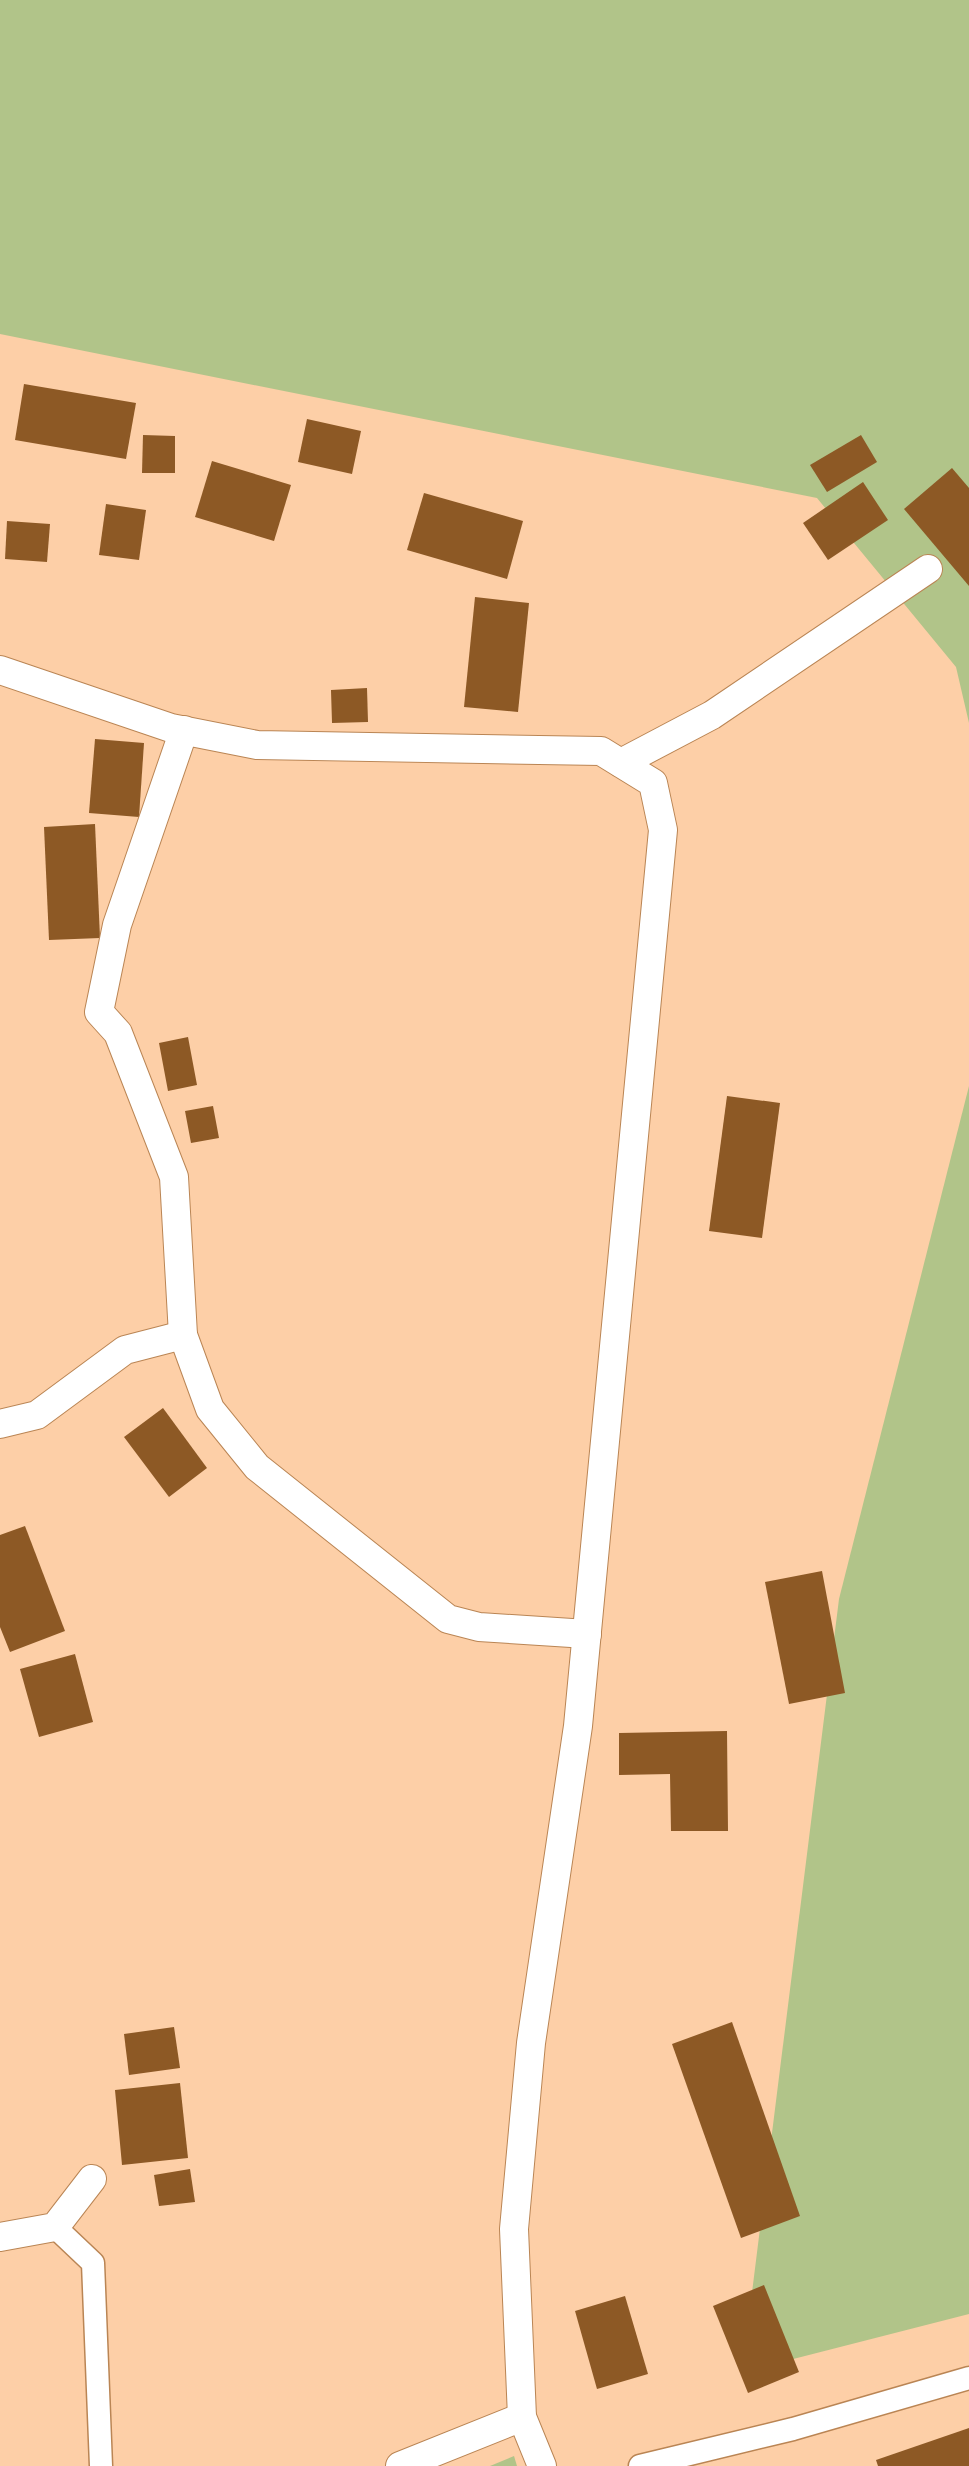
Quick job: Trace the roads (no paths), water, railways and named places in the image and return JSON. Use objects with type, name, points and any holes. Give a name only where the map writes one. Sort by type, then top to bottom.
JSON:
[{"type":"street","points":[[621,763],[712,715],[928,569]]},
{"type":"street","points":[[0,670],[184,730],[257,746],[601,751],[653,783],[662,830],[578,1726],[532,2044],[514,2229],[522,2417],[542,2466]]},
{"type":"street","points":[[184,730],[117,925],[99,1012],[118,1033],[174,1177],[183,1335],[210,1409],[257,1467],[448,1619],[479,1627],[586,1634]]},
{"type":"street","points":[[0,1424],[37,1415],[125,1350],[183,1335]]},
{"type":"street","points":[[0,2237],[55,2227],[92,2179]]},
{"type":"street","points":[[400,2466],[522,2417]]},
{"type":"lane","points":[[55,2227],[93,2263],[101,2466]]},
{"type":"lane","points":[[640,2466],[793,2429],[969,2378]]}]
